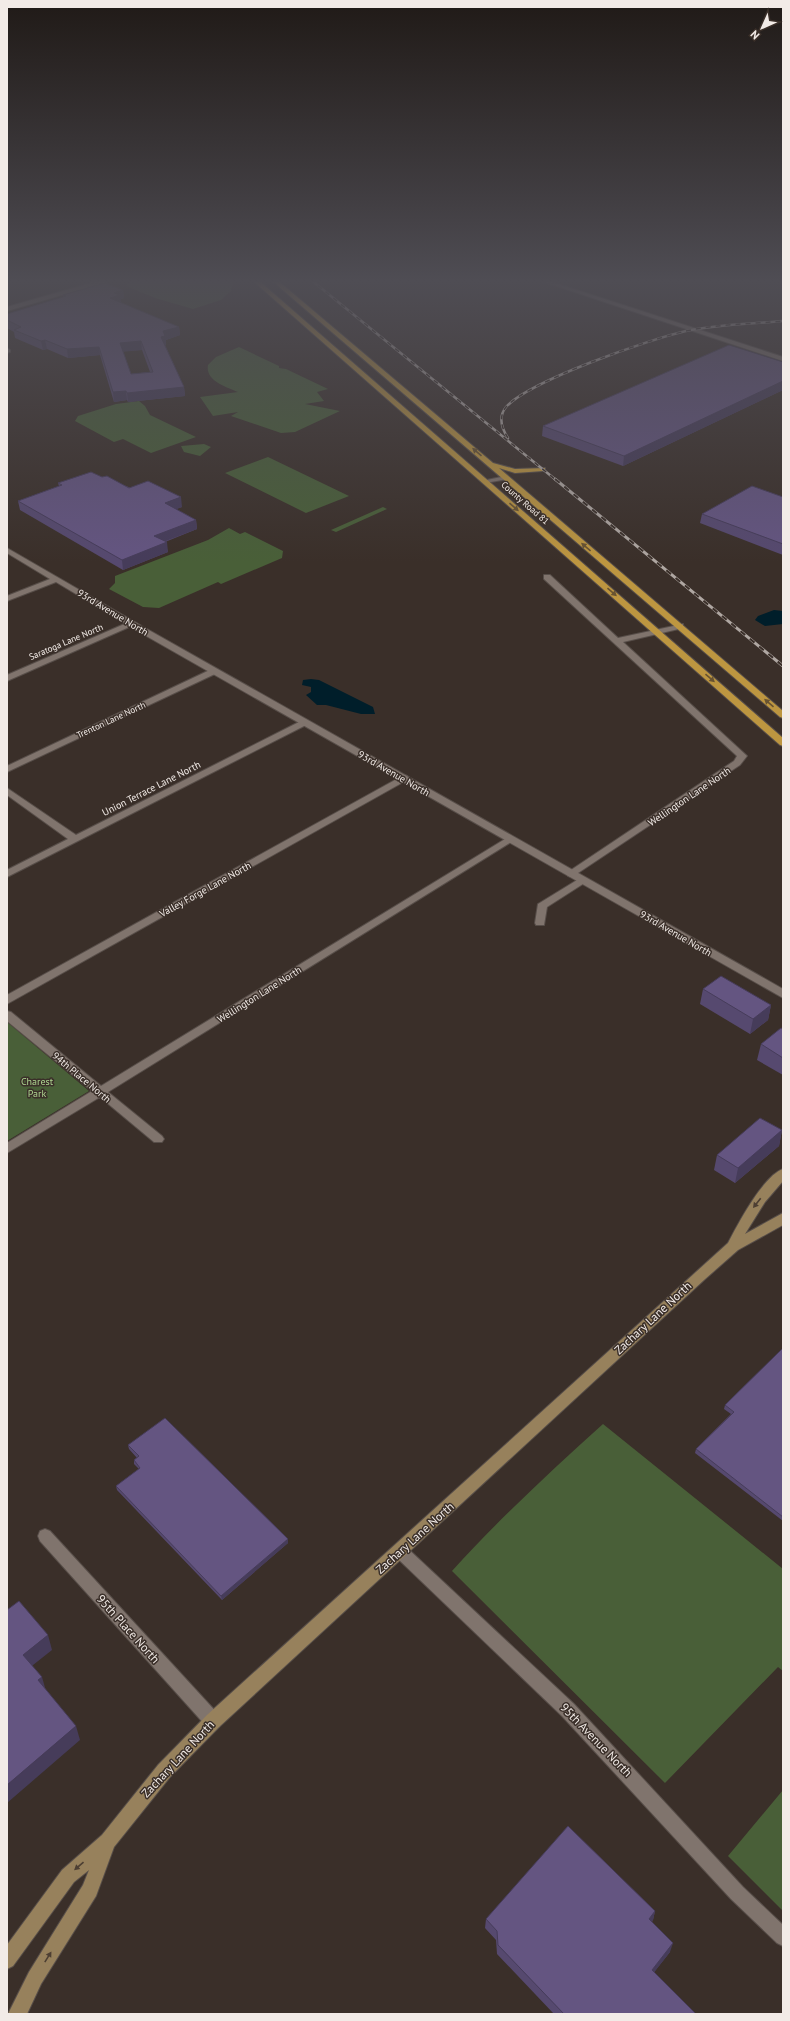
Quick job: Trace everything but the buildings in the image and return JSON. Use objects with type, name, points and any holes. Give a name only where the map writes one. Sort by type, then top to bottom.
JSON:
[{"type":"highway","name":"County Road 81","points":[[362,373],[783,743]]},
{"type":"highway","name":"County Road 81","points":[[384,373],[783,715]]},
{"type":"highway","points":[[487,461],[499,467],[515,471],[543,469],[506,478]]},
{"type":"main road","name":"Zachary Lane North","points":[[733,1246],[751,1211],[770,1186],[783,1174]]},
{"type":"main road","name":"Zachary Lane North","points":[[7,1960],[68,1876],[108,1841],[164,1771],[213,1721],[400,1552],[733,1246],[773,1226],[783,1218]]},
{"type":"main road","name":"Zachary Lane North","points":[[17,2014],[35,1978],[90,1890],[108,1841]]},
{"type":"street","points":[[485,481],[506,478]]},
{"type":"street","name":"93rd Avenue North","points":[[7,550],[214,671],[783,994]]},
{"type":"street","name":"Wellington Lane North","points":[[547,577],[742,756],[737,763],[572,874]]},
{"type":"street","points":[[7,599],[56,579]]},
{"type":"street","name":"Saratoga Lane North","points":[[7,678],[132,624]]},
{"type":"street","points":[[616,641],[680,626]]},
{"type":"street","name":"Trenton Lane North","points":[[7,769],[214,671]]},
{"type":"street","name":"Union Terrace Lane North","points":[[7,874],[305,722]]},
{"type":"street","name":"Valley Forge Lane North","points":[[7,1000],[404,778]]},
{"type":"street","points":[[7,791],[75,839]]},
{"type":"street","name":"Wellington Lane North","points":[[7,1149],[510,839]]},
{"type":"street","points":[[540,923],[542,906],[582,880]]},
{"type":"street","name":"94th Place North","points":[[7,1014],[158,1139]]},
{"type":"street","name":"95th Place North","points":[[46,1536],[213,1721]]},
{"type":"street","name":"95th Avenue North","points":[[400,1552],[573,1715],[737,1893],[783,1937]]},
{"type":"green space","points":[[209,373],[295,373],[328,389],[317,392],[324,401],[305,404],[340,411],[295,432],[281,433],[231,416],[238,412],[213,416],[200,397],[238,392],[218,383]]},
{"type":"green space","points":[[139,401],[145,406],[150,415],[196,437],[151,453],[123,439],[114,442],[75,421],[78,416],[116,404]]},
{"type":"green space","points":[[204,444],[211,447],[200,456],[184,452],[181,446]]},
{"type":"green space","points":[[268,457],[349,496],[306,513],[225,473]]},
{"type":"green space","points":[[383,507],[387,509],[336,532],[331,530]]},
{"type":"green space","points":[[229,528],[240,534],[245,532],[283,551],[282,558],[221,584],[218,582],[159,608],[143,607],[109,589],[115,583],[115,576],[208,540]]},
{"type":"green space","name":"Charest Park","points":[[7,1022],[89,1091],[7,1141]]},
{"type":"green space","points":[[603,1424],[783,1569],[783,1671],[778,1667],[665,1783],[452,1571],[488,1533],[564,1459]]},
{"type":"green space","points":[[783,1790],[783,1911],[728,1856]]},
{"type":"water","points":[[774,610],[783,611],[783,624],[765,626],[755,620],[758,616]]},
{"type":"water","points":[[303,680],[319,680],[373,707],[375,714],[361,714],[326,705],[317,705],[306,695],[311,692],[311,687],[302,685]]},
{"type":"railway","points":[[425,373],[556,480]]},
{"type":"railway","points":[[508,438],[502,423],[502,415],[506,407],[539,385],[566,373]]},
{"type":"railway","points":[[555,479],[783,666]]}]
